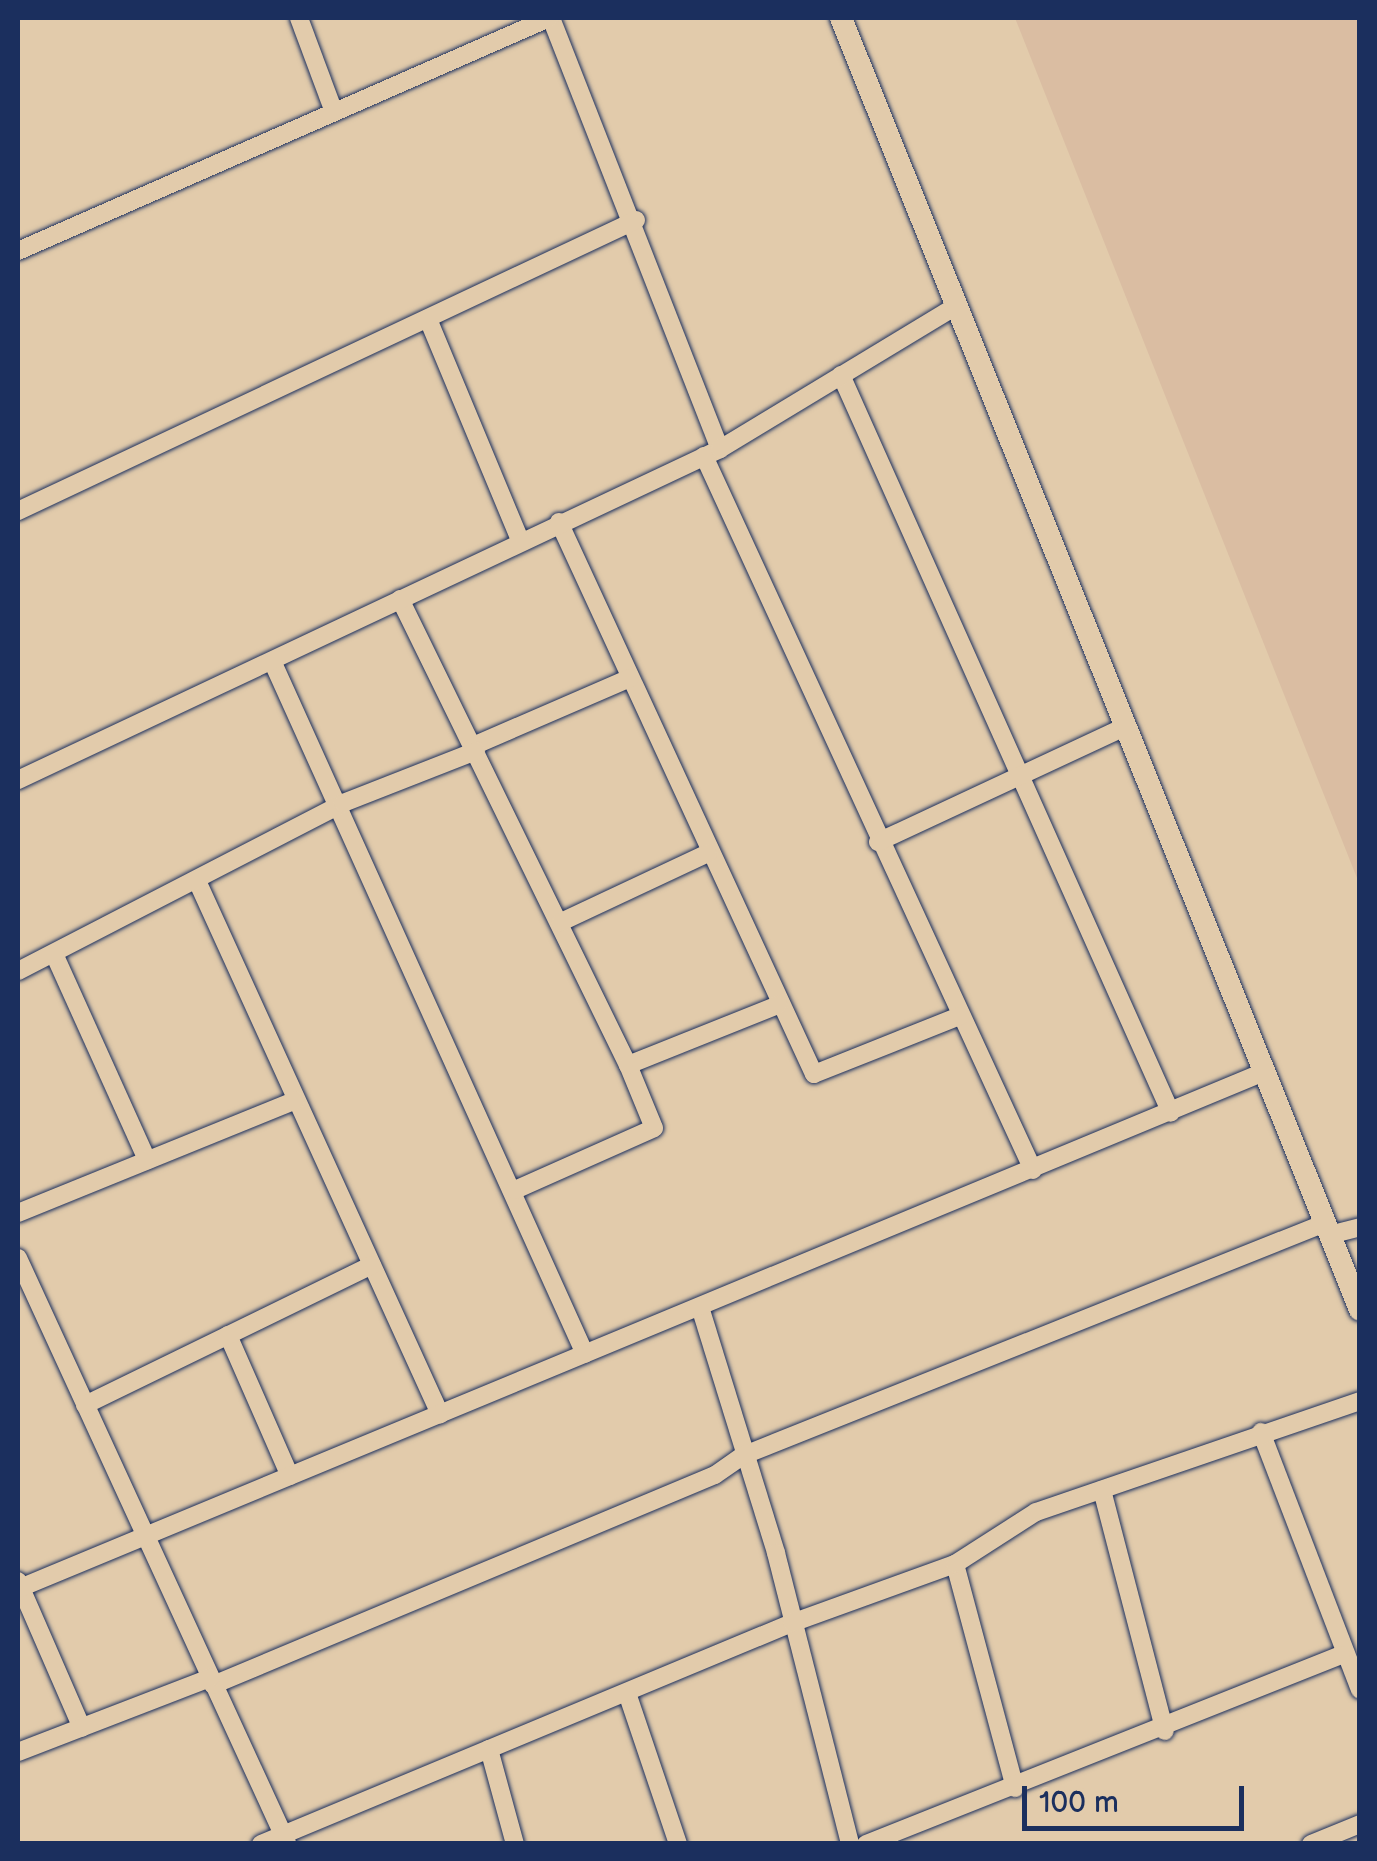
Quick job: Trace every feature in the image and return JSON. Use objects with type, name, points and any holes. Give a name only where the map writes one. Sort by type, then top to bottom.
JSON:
[{"type":"street","points":[[298,18],[334,112]]},
{"type":"street","points":[[18,251],[550,18],[636,220],[712,452],[878,842],[1033,1170]]},
{"type":"street","points":[[841,18],[1360,1310]]},
{"type":"street","points":[[18,511],[636,220]]},
{"type":"street","points":[[18,780],[274,663],[518,538],[712,452],[956,306]]},
{"type":"street","points":[[428,319],[518,538]]},
{"type":"street","points":[[841,375],[1171,1113]]},
{"type":"street","points":[[559,522],[778,1005],[814,1074],[960,1016]]},
{"type":"street","points":[[400,599],[561,922],[654,1128],[516,1190]]},
{"type":"street","points":[[274,663],[516,1190],[585,1354]]},
{"type":"street","points":[[18,971],[198,883],[342,804],[630,678]]},
{"type":"street","points":[[878,842],[1127,726]]},
{"type":"street","points":[[561,922],[708,853]]},
{"type":"street","points":[[198,883],[440,1414]]},
{"type":"street","points":[[55,956],[148,1160]]},
{"type":"street","points":[[628,1065],[778,1005]]},
{"type":"street","points":[[82,1728],[19,1584],[145,1536],[1264,1072]]},
{"type":"street","points":[[18,1213],[296,1100]]},
{"type":"street","points":[[18,1752],[212,1681],[715,1475],[742,1456],[1327,1229],[1360,1227]]},
{"type":"street","points":[[18,1258],[286,1840]]},
{"type":"street","points":[[85,1404],[372,1265]]},
{"type":"street","points":[[700,1307],[792,1623],[850,1844]]},
{"type":"street","points":[[228,1334],[290,1476]]},
{"type":"street","points":[[261,1844],[286,1840],[490,1748],[628,1696],[792,1623],[956,1564],[1036,1512],[1360,1401]]},
{"type":"street","points":[[1261,1432],[1341,1655],[1360,1690]]},
{"type":"street","points":[[1102,1490],[1165,1731]]},
{"type":"street","points":[[956,1564],[1016,1788]]},
{"type":"street","points":[[866,1844],[1165,1731],[1341,1655]]},
{"type":"street","points":[[628,1696],[678,1844]]},
{"type":"street","points":[[490,1748],[515,1844]]},
{"type":"street","points":[[1312,1844],[1360,1824]]},
{"type":"shaded area","points":[[1015,18],[1359,18],[1359,883]]}]
